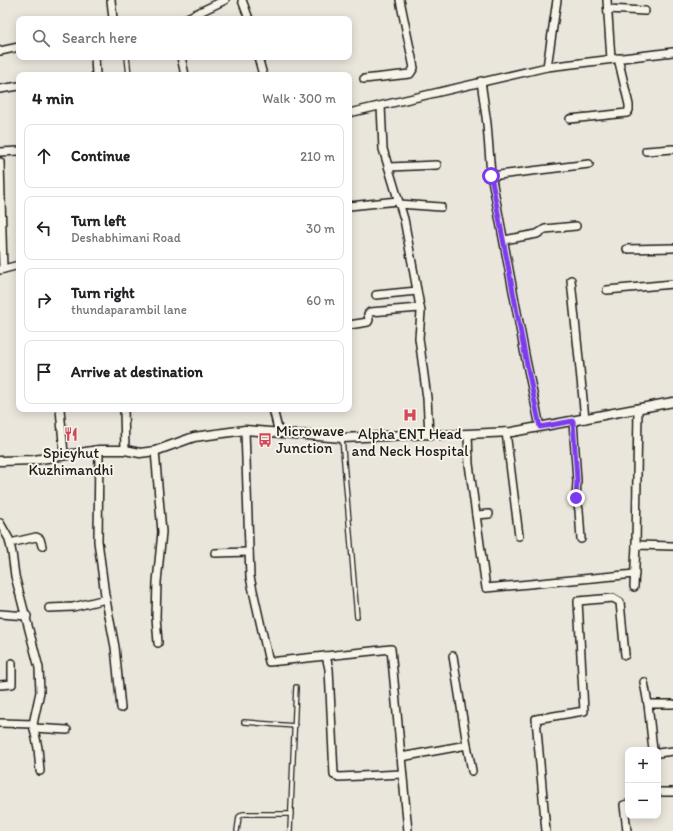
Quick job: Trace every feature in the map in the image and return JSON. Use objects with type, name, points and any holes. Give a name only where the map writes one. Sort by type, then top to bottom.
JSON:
[{"type":"street","points":[[111,0],[113,16]]},
{"type":"street","points":[[191,16],[225,0]]},
{"type":"street","points":[[242,0],[248,16]]},
{"type":"street","points":[[364,79],[410,74],[414,68],[400,0]]},
{"type":"street","points":[[546,67],[557,0]]},
{"type":"street","points":[[570,120],[627,113],[629,110],[629,105],[614,59],[607,0]]},
{"type":"street","points":[[608,9],[645,12]]},
{"type":"street","points":[[0,51],[16,48]]},
{"type":"street","points":[[352,112],[546,67],[673,52]]},
{"type":"street","points":[[95,60],[96,72]]},
{"type":"street","points":[[182,60],[184,72]]},
{"type":"street","points":[[259,60],[262,72]]},
{"type":"street","points":[[481,81],[487,124],[491,176],[540,427]]},
{"type":"street","points":[[0,89],[16,86]]},
{"type":"street","points":[[381,106],[383,149],[399,202],[420,308],[419,338],[427,398],[429,434]]},
{"type":"street","points":[[646,151],[673,149]]},
{"type":"street","points":[[0,152],[16,151]]},
{"type":"street","points":[[0,164],[1,269],[16,266]]},
{"type":"street","points":[[491,176],[589,164]]},
{"type":"street","points":[[389,167],[437,165]]},
{"type":"street","points":[[352,206],[399,202],[441,207]]},
{"type":"street","points":[[504,240],[537,234],[545,229],[576,226]]},
{"type":"street","points":[[627,249],[673,248]]},
{"type":"street","points":[[570,280],[585,419]]},
{"type":"street","points":[[607,290],[673,284]]},
{"type":"street","points":[[376,295],[417,291]]},
{"type":"street","points":[[352,325],[368,322],[368,314],[370,312],[420,308]]},
{"type":"street","points":[[0,461],[34,460],[64,454],[99,450],[125,450],[140,453],[155,451],[194,437],[245,430],[342,438],[506,432],[673,402]]},
{"type":"street","points":[[634,587],[638,409]]},
{"type":"street","points":[[60,412],[64,454]]},
{"type":"street","points":[[124,412],[125,450]]},
{"type":"street","points":[[274,412],[279,433]]},
{"type":"street","points":[[573,421],[577,480],[576,498],[579,510],[581,540]]},
{"type":"street","points":[[245,430],[250,577],[269,662],[391,649],[408,831]]},
{"type":"street","points":[[506,432],[518,536]]},
{"type":"street","points":[[468,434],[469,464],[486,588],[635,574]]},
{"type":"street","points":[[99,450],[98,541],[115,647],[121,708]]},
{"type":"street","points":[[155,451],[162,532],[157,582],[156,617],[158,642]]},
{"type":"street","points":[[476,515],[489,514]]},
{"type":"street","points":[[0,523],[10,543],[15,576],[39,668],[41,681],[40,692],[33,726],[38,748],[40,771]]},
{"type":"street","points":[[10,543],[36,537],[40,539],[42,546]]},
{"type":"street","points":[[636,545],[673,546]]},
{"type":"street","points":[[215,554],[249,552]]},
{"type":"street","points":[[49,608],[73,607],[106,598]]},
{"type":"street","points":[[546,831],[536,719],[584,711],[578,601],[613,598],[620,602],[625,655]]},
{"type":"street","points":[[0,614],[26,616]]},
{"type":"street","points":[[326,656],[334,775],[339,777],[402,774]]},
{"type":"street","points":[[453,656],[472,771]]},
{"type":"street","points":[[0,685],[12,684],[12,663]]},
{"type":"street","points":[[644,682],[653,747]]},
{"type":"street","points":[[648,704],[673,704]]},
{"type":"street","points":[[0,723],[67,730]]},
{"type":"street","points":[[401,757],[467,745]]},
{"type":"street","points":[[661,752],[673,751]]},
{"type":"street","points":[[661,792],[673,792]]},
{"type":"street","points":[[626,819],[627,831]]},
{"type":"lane","points":[[127,60],[129,72]]},
{"type":"lane","points":[[342,438],[357,617]]},
{"type":"lane","points":[[290,831],[296,688]]},
{"type":"lane","points":[[244,722],[294,726]]},
{"type":"lane","points":[[237,831],[239,817],[243,814],[291,814]]},
{"type":"place","name":"Alpha ENT Head and Neck Hospital","points":[[410,415]]},
{"type":"place","name":"Spicyhut Kuzhimandhi","points":[[71,434]]},
{"type":"place","name":"Microwave Junction","points":[[265,440]]},
{"type":"route","points":[[491,176],[504,235],[515,306],[540,427],[573,421],[577,480],[576,498]]}]
